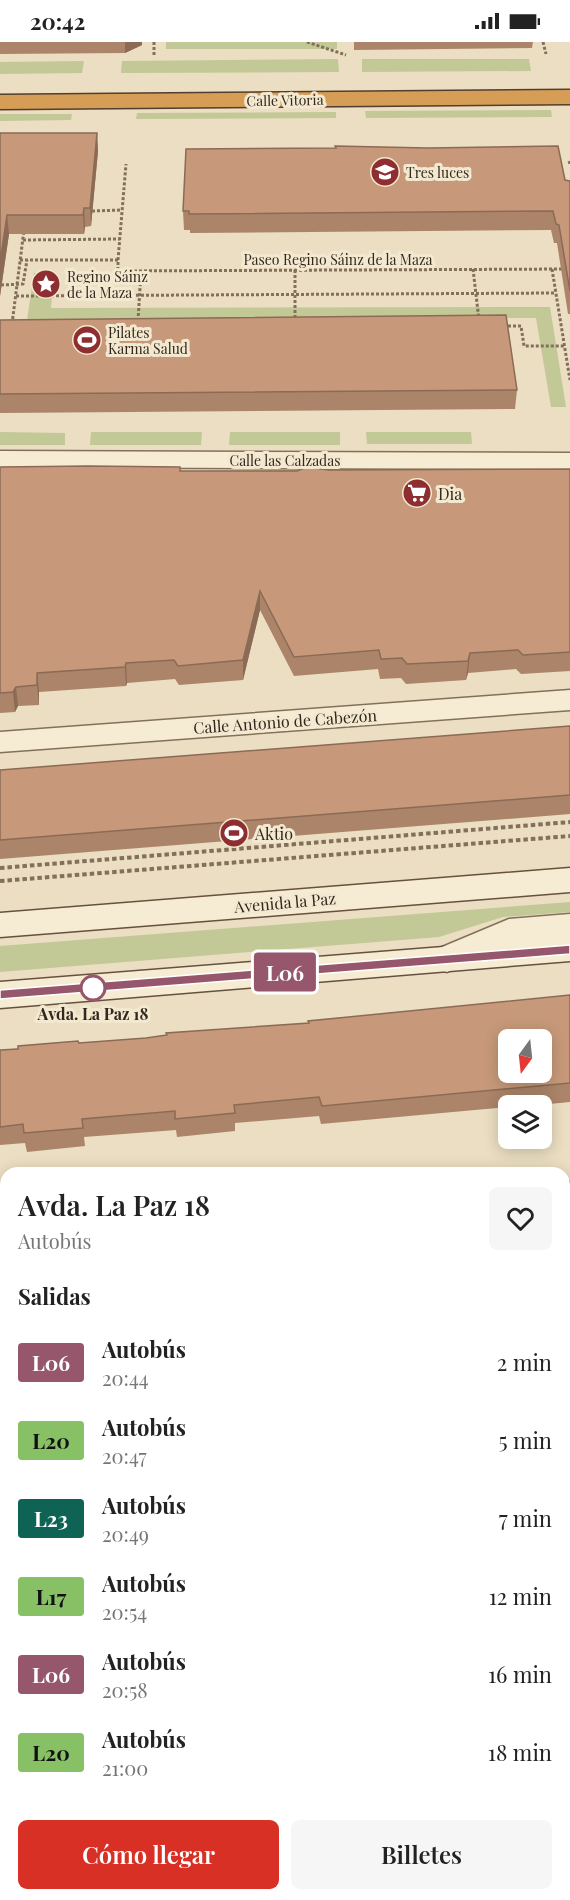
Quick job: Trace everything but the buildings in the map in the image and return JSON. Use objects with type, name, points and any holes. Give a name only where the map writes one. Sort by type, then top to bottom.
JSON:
[{"type":"highway","name":"Calle Vitoria","points":[[0,102],[570,97]]},
{"type":"street","name":"Calle las Calzadas","points":[[0,459],[570,461]]},
{"type":"street","name":"Calle Antonio de Cabezón","points":[[0,742],[570,700]]},
{"type":"street","name":"Avenida la Paz","points":[[0,925],[570,880]]},
{"type":"street","points":[[447,959],[508,931],[570,926]]},
{"type":"street","points":[[0,995],[570,949]]},
{"type":"path","points":[[154,42],[154,56]]},
{"type":"path","points":[[307,42],[346,55]]},
{"type":"path","points":[[543,42],[546,54]]},
{"type":"path","points":[[20,260],[118,260],[126,164]]},
{"type":"path","points":[[93,210],[122,210]]},
{"type":"path","points":[[12,328],[25,220]]},
{"type":"path","points":[[23,240],[120,240]]},
{"type":"path","points":[[1,285],[23,284],[27,260]]},
{"type":"path","name":"Paseo Regino Sáinz de la Maza","points":[[118,260],[117,271],[570,269]]},
{"type":"path","points":[[473,269],[479,327]]},
{"type":"path","points":[[552,269],[570,380]]},
{"type":"path","points":[[295,270],[296,327]]},
{"type":"path","points":[[138,328],[141,271]]},
{"type":"path","points":[[16,296],[556,293]]},
{"type":"path","points":[[500,327],[521,326],[524,346],[564,346]]},
{"type":"path","points":[[0,868],[570,822]]},
{"type":"path","points":[[0,881],[570,836]]},
{"type":"green space","points":[[166,42],[337,42],[337,49],[166,49]]},
{"type":"green space","points":[[338,59],[339,72],[121,73],[122,61]]},
{"type":"green space","points":[[362,59],[529,59],[531,71],[362,72]]},
{"type":"green space","points":[[84,61],[82,73],[0,74],[0,62]]},
{"type":"green space","points":[[551,110],[552,117],[366,118],[365,111]]},
{"type":"green space","points":[[336,112],[336,118],[136,119],[137,113]]},
{"type":"green space","points":[[0,114],[72,114],[71,120],[0,121]]},
{"type":"green space","points":[[34,273],[54,273],[51,308],[550,307],[566,407],[551,407],[536,318],[27,320]]},
{"type":"green space","points":[[0,432],[65,433],[65,445],[0,445]]},
{"type":"green space","points":[[91,432],[202,432],[201,445],[90,445]]},
{"type":"green space","points":[[230,432],[340,432],[340,445],[229,445]]},
{"type":"green space","points":[[366,432],[471,432],[472,444],[367,444]]},
{"type":"green space","points":[[570,902],[570,912],[503,917],[439,937],[0,972],[0,946]]},
{"type":"bus line","name":"L06","points":[[0,995],[570,949]]},
{"type":"place","name":"Tres luces","points":[[385,172]]},
{"type":"place","name":"Regino Sáinz de la Maza","points":[[46,284]]},
{"type":"place","name":"Pilates Karma Salud","points":[[87,340]]},
{"type":"place","name":"Dia","points":[[417,493]]},
{"type":"place","name":"Aktio","points":[[234,833]]},
{"type":"place","name":"Avda. La Paz 18","points":[[93,988]]}]
